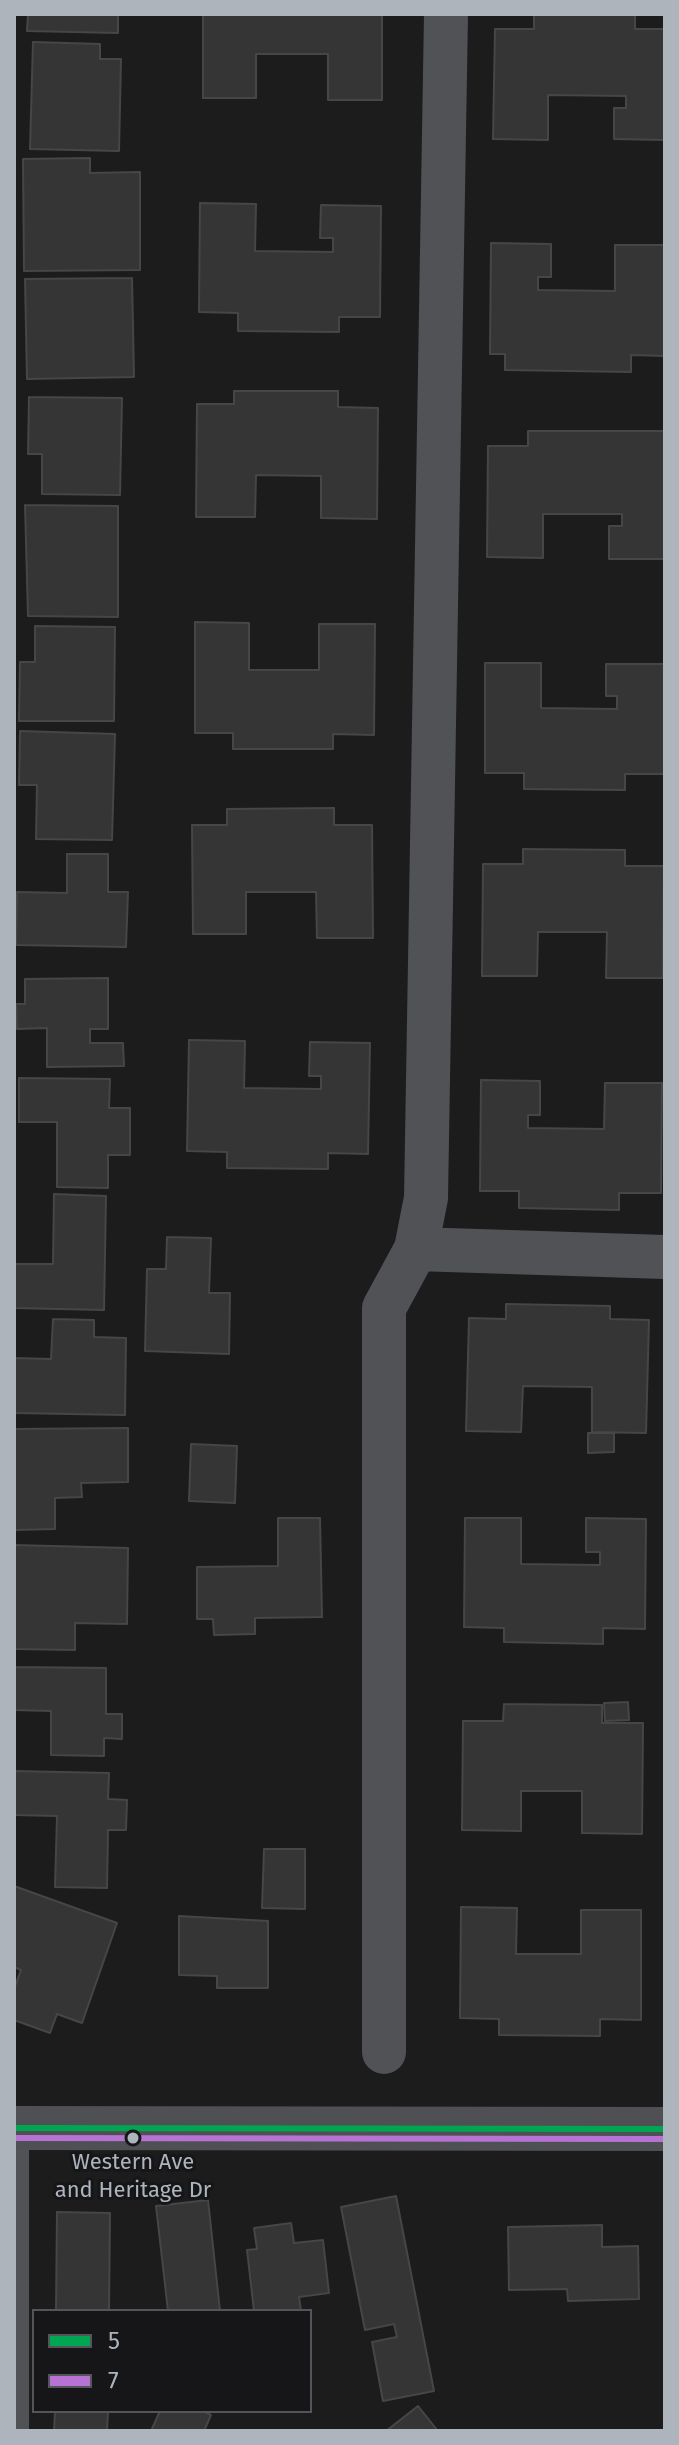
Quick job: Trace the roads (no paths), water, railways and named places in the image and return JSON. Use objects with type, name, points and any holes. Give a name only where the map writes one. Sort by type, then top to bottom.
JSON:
[{"type":"main road","points":[[16,2128],[665,2129]]},
{"type":"street","points":[[384,2052],[384,1308],[416,1249],[426,1182],[446,14]]},
{"type":"street","points":[[416,1249],[665,1257]]},
{"type":"lane","points":[[16,2128],[17,2431]]},
{"type":"place","name":"Western Ave and Heritage Dr","points":[[133,2138]]}]
